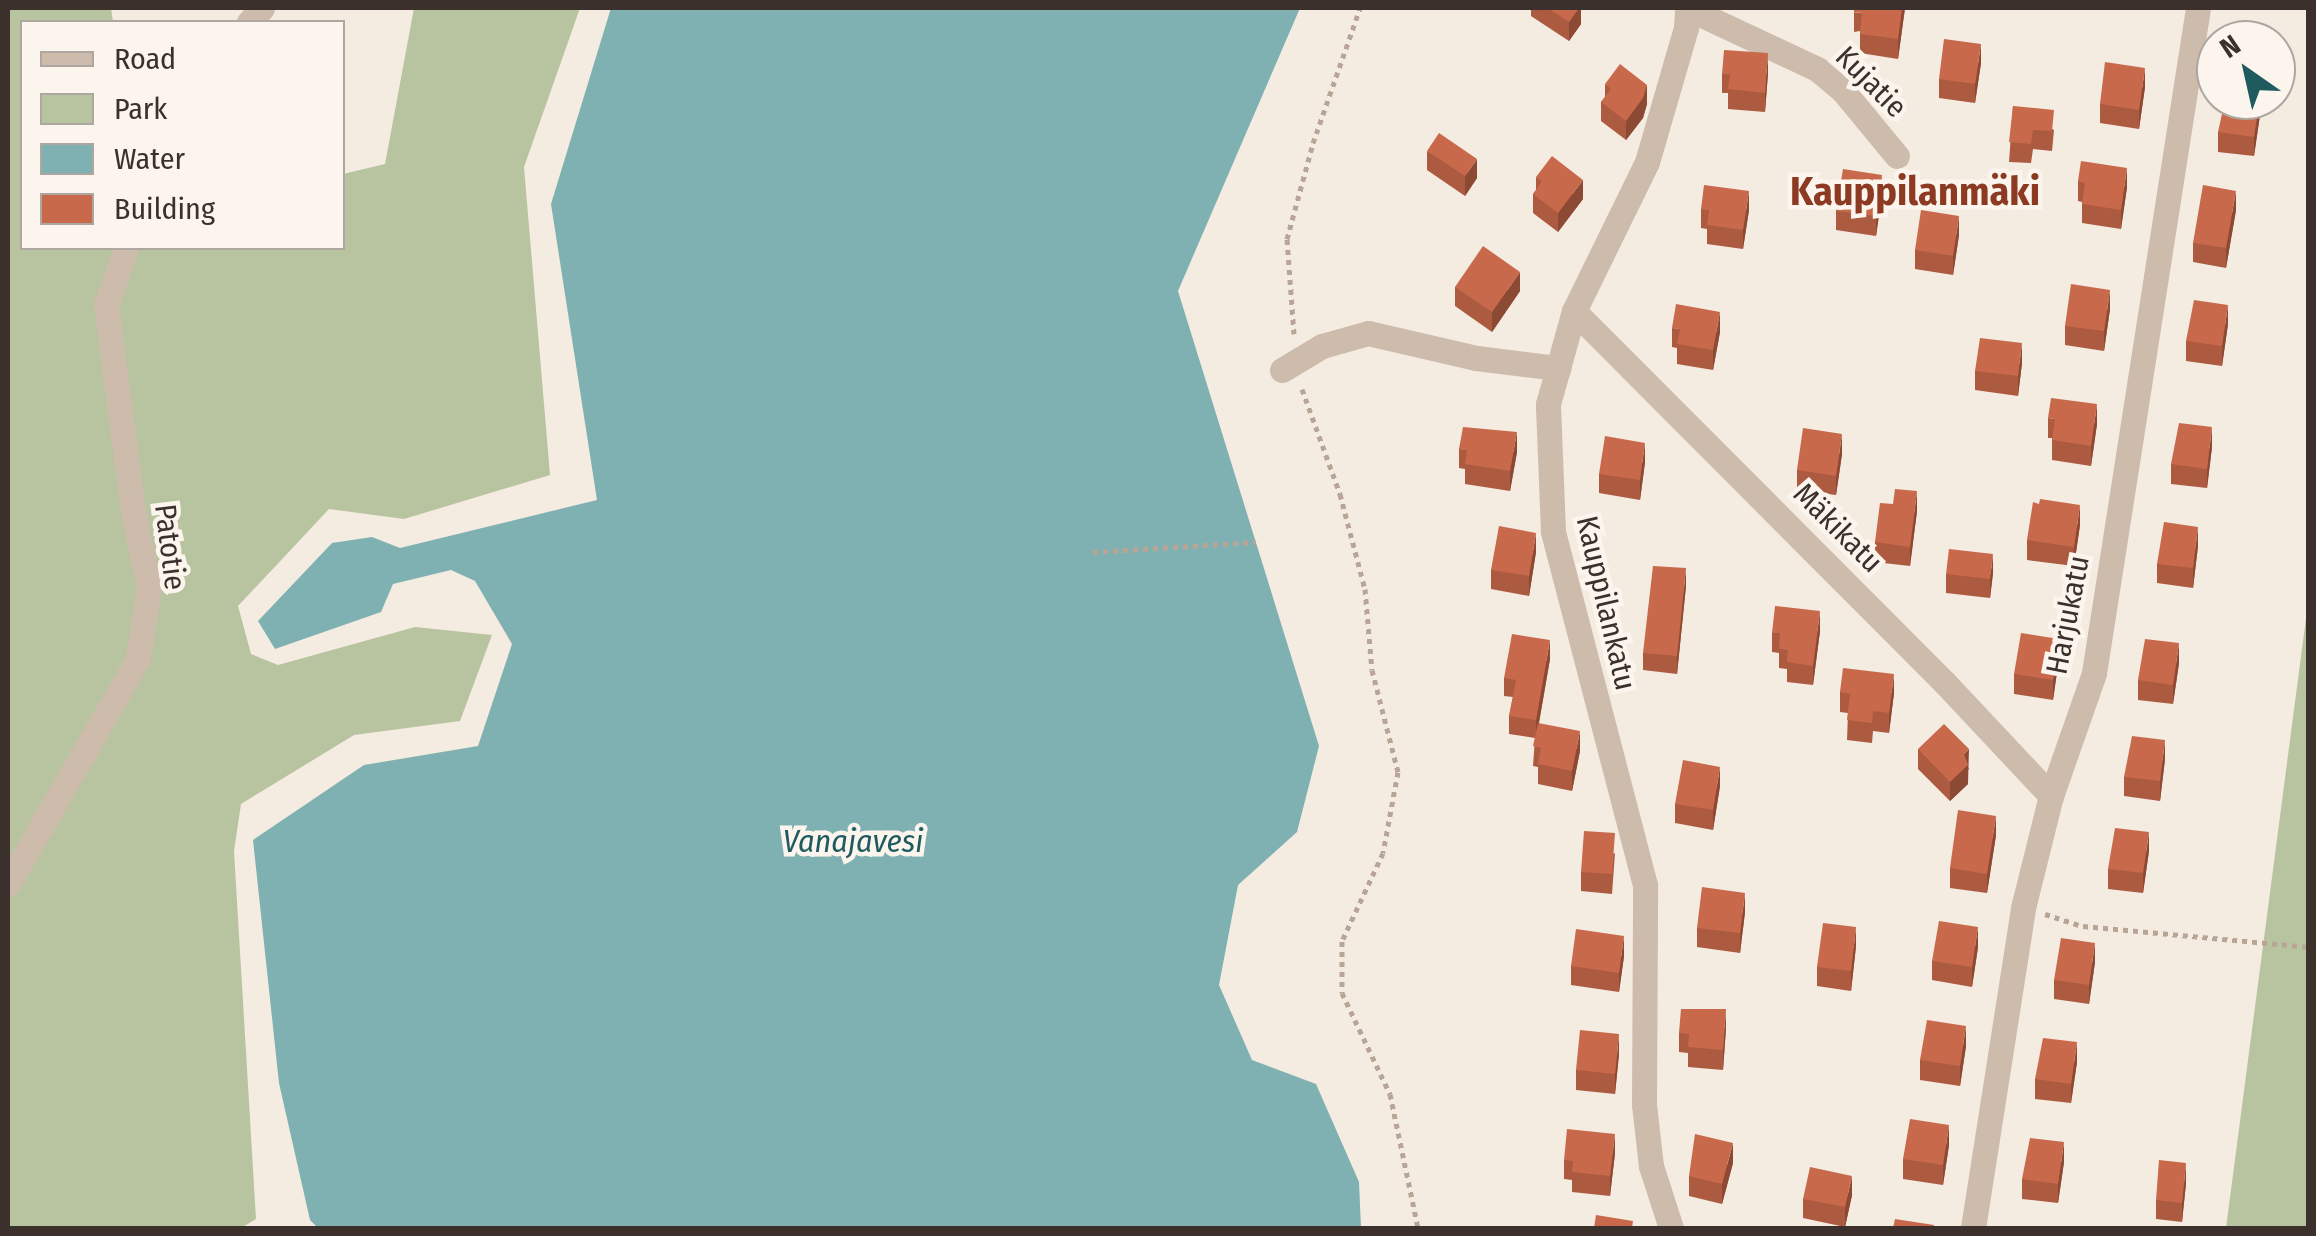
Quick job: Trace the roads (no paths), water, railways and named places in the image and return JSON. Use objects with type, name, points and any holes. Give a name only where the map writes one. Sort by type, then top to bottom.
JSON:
[{"type":"street","name":"Kujatie","points":[[1687,8],[1817,69],[1844,92],[1897,156]]},
{"type":"street","name":"Kauppilankatu","points":[[1671,1228],[1651,1166],[1644,1105],[1645,885],[1553,531],[1548,404],[1574,311],[1647,162],[1686,28],[1687,8]]},
{"type":"street","name":"Harjukatu","points":[[1974,1228],[2023,908],[2050,796],[2094,674],[2198,8]]},
{"type":"street","name":"Patotie","points":[[8,884],[138,660],[149,586],[133,512],[106,305],[125,250]]},
{"type":"street","name":"Mäkikatu","points":[[1574,311],[1945,684],[2050,796]]},
{"type":"street","points":[[1289,366],[1322,346],[1368,333],[1476,358],[1558,368]]},
{"type":"water","name":"Vanajavesi","points":[[611,8],[1300,8],[1178,291],[1319,746],[1297,832],[1238,885],[1219,985],[1252,1060],[1316,1084],[1359,1182],[1361,1228],[318,1228],[310,1220],[279,1083],[253,840],[364,765],[478,746],[512,644],[475,581],[451,570],[393,584],[381,612],[275,649],[258,621],[332,543],[372,537],[400,548],[597,500],[551,204]]},
{"type":"district","name":"Kauppilanmäki","points":[[1915,192]]}]
